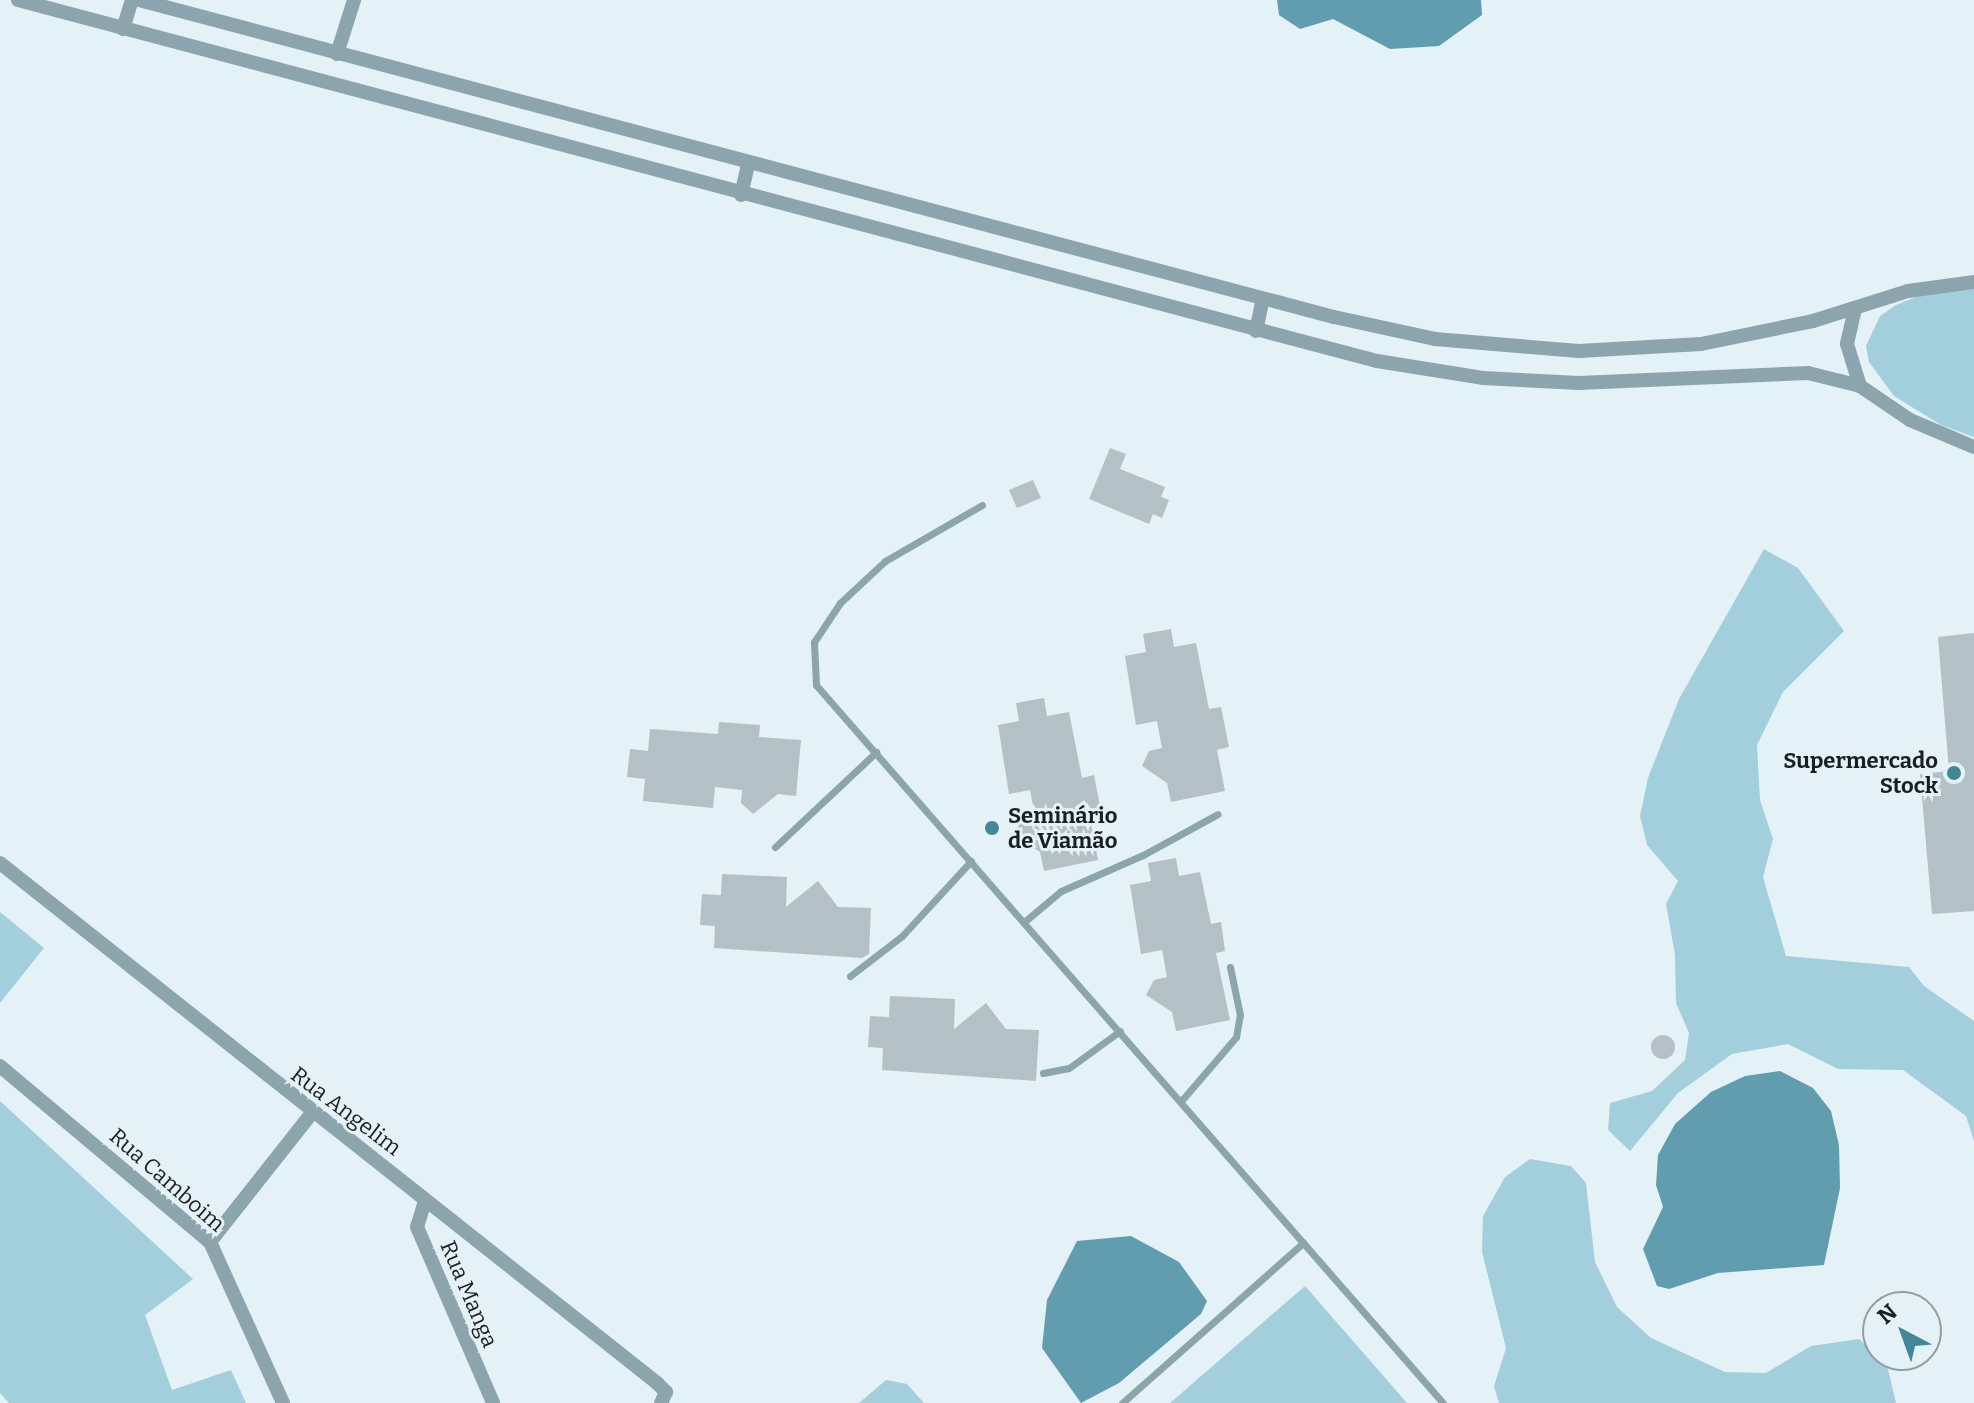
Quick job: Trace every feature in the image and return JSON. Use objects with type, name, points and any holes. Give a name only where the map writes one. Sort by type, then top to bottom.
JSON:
[{"type":"street","points":[[18,0],[741,195],[1377,361],[1483,378],[1579,383],[1808,373],[1860,386],[1910,420],[1974,447]]},
{"type":"street","points":[[123,29],[132,0]]},
{"type":"street","points":[[139,0],[1263,299],[1435,339],[1579,351],[1701,344],[1855,309],[1908,291],[1974,282]]},
{"type":"street","points":[[337,54],[354,0]]},
{"type":"street","points":[[741,195],[748,164]]},
{"type":"street","points":[[1256,331],[1263,299]]},
{"type":"street","points":[[1855,309],[1847,344],[1860,386]]},
{"type":"street","name":"Rua Angelim","points":[[0,863],[311,1114],[353,1138],[664,1397]]},
{"type":"street","name":"Rua Camboim","points":[[0,1066],[210,1242],[283,1403]]},
{"type":"street","points":[[210,1242],[311,1114]]},
{"type":"street","name":"Rua Manga","points":[[425,1201],[417,1227],[493,1403]]},
{"type":"lane","points":[[982,505],[885,561],[840,603],[814,642],[816,685],[1182,1100],[1443,1403]]},
{"type":"lane","points":[[775,847],[876,752]]},
{"type":"lane","points":[[1024,922],[1061,891],[1143,855],[1218,814]]},
{"type":"lane","points":[[850,976],[902,936],[971,861]]},
{"type":"lane","points":[[1182,1100],[1236,1037],[1240,1015],[1230,967]]},
{"type":"lane","points":[[1043,1073],[1069,1068],[1120,1031]]},
{"type":"lane","points":[[1122,1403],[1303,1243]]},
{"type":"shaded area","points":[[1277,0],[1481,0],[1482,15],[1439,46],[1390,49],[1333,19],[1300,29],[1279,15]]},
{"type":"shaded area","points":[[1974,288],[1974,437],[1941,425],[1894,396],[1869,362],[1866,346],[1880,316],[1896,305],[1918,296]]},
{"type":"shaded area","points":[[1764,549],[1798,568],[1844,631],[1783,692],[1757,745],[1760,800],[1773,839],[1763,877],[1786,956],[1909,967],[1924,986],[1974,1021],[1974,1141],[1966,1116],[1903,1070],[1838,1069],[1788,1044],[1732,1054],[1678,1093],[1630,1151],[1608,1130],[1610,1103],[1652,1091],[1685,1060],[1689,1033],[1676,1003],[1675,955],[1666,904],[1678,881],[1647,845],[1640,816],[1648,778],[1679,699]]},
{"type":"shaded area","points":[[0,912],[44,948],[0,1003]]},
{"type":"shaded area","points":[[1780,1071],[1813,1088],[1831,1111],[1839,1145],[1840,1188],[1824,1265],[1718,1273],[1669,1289],[1657,1286],[1643,1249],[1663,1207],[1656,1185],[1658,1155],[1675,1124],[1711,1092],[1745,1076]]},
{"type":"shaded area","points":[[0,1101],[193,1279],[145,1315],[172,1390],[231,1370],[246,1403],[9,1403],[0,1393]]},
{"type":"shaded area","points":[[1530,1159],[1571,1166],[1586,1183],[1595,1262],[1617,1307],[1651,1338],[1725,1372],[1766,1373],[1811,1346],[1859,1339],[1862,1342],[1862,1371],[1888,1371],[1896,1403],[1499,1403],[1494,1386],[1506,1348],[1482,1252],[1483,1216],[1505,1177]]},
{"type":"shaded area","points":[[1131,1236],[1179,1262],[1207,1301],[1201,1314],[1119,1383],[1081,1403],[1042,1348],[1047,1300],[1077,1241]]},
{"type":"shaded area","points":[[1305,1286],[1407,1403],[1170,1403]]},
{"type":"shaded area","points":[[886,1380],[907,1384],[924,1403],[859,1403]]},
{"type":"building","points":[[1110,448],[1126,454],[1120,469],[1165,487],[1161,497],[1169,500],[1162,518],[1153,514],[1149,524],[1089,499]]},
{"type":"building","points":[[1033,480],[1041,498],[1017,508],[1009,490]]},
{"type":"building","points":[[1171,629],[1174,647],[1196,643],[1209,709],[1221,707],[1229,747],[1217,750],[1225,791],[1171,802],[1167,783],[1142,766],[1149,751],[1162,748],[1157,721],[1136,725],[1125,656],[1146,652],[1143,634]]},
{"type":"building","name":"Supermercado Stock","points":[[1974,633],[1974,911],[1932,914],[1920,774],[1949,771],[1938,637]]},
{"type":"building","points":[[1044,698],[1047,716],[1069,712],[1082,778],[1094,775],[1102,816],[1090,818],[1098,860],[1044,871],[1040,852],[1014,834],[1022,819],[1035,817],[1030,790],[1009,794],[998,725],[1019,721],[1016,703]]},
{"type":"building","points":[[719,722],[760,725],[759,737],[801,740],[796,796],[778,794],[753,814],[741,803],[742,790],[715,787],[713,808],[643,801],[645,779],[627,777],[630,749],[648,751],[650,729],[718,734]]},
{"type":"building","points":[[1176,858],[1179,876],[1200,872],[1211,924],[1221,922],[1225,951],[1216,953],[1230,1020],[1176,1031],[1172,1012],[1146,995],[1154,980],[1167,977],[1162,950],[1141,954],[1130,885],[1151,881],[1148,863]]},
{"type":"building","points":[[722,874],[787,877],[786,907],[818,881],[838,907],[871,908],[869,954],[862,958],[714,948],[715,926],[700,925],[702,894],[721,895]]},
{"type":"building","points":[[890,996],[955,999],[954,1029],[986,1003],[1006,1029],[1039,1030],[1036,1081],[882,1070],[883,1048],[868,1047],[870,1016],[889,1017]]},
{"type":"building","points":[[1663,1035],[1672,1038],[1675,1047],[1672,1056],[1663,1059],[1654,1056],[1651,1047],[1654,1038]]},
{"type":"place","name":"Supermercado Stock","points":[[1954,773]]},
{"type":"place","name":"Seminário de Viamão","points":[[992,828]]}]
